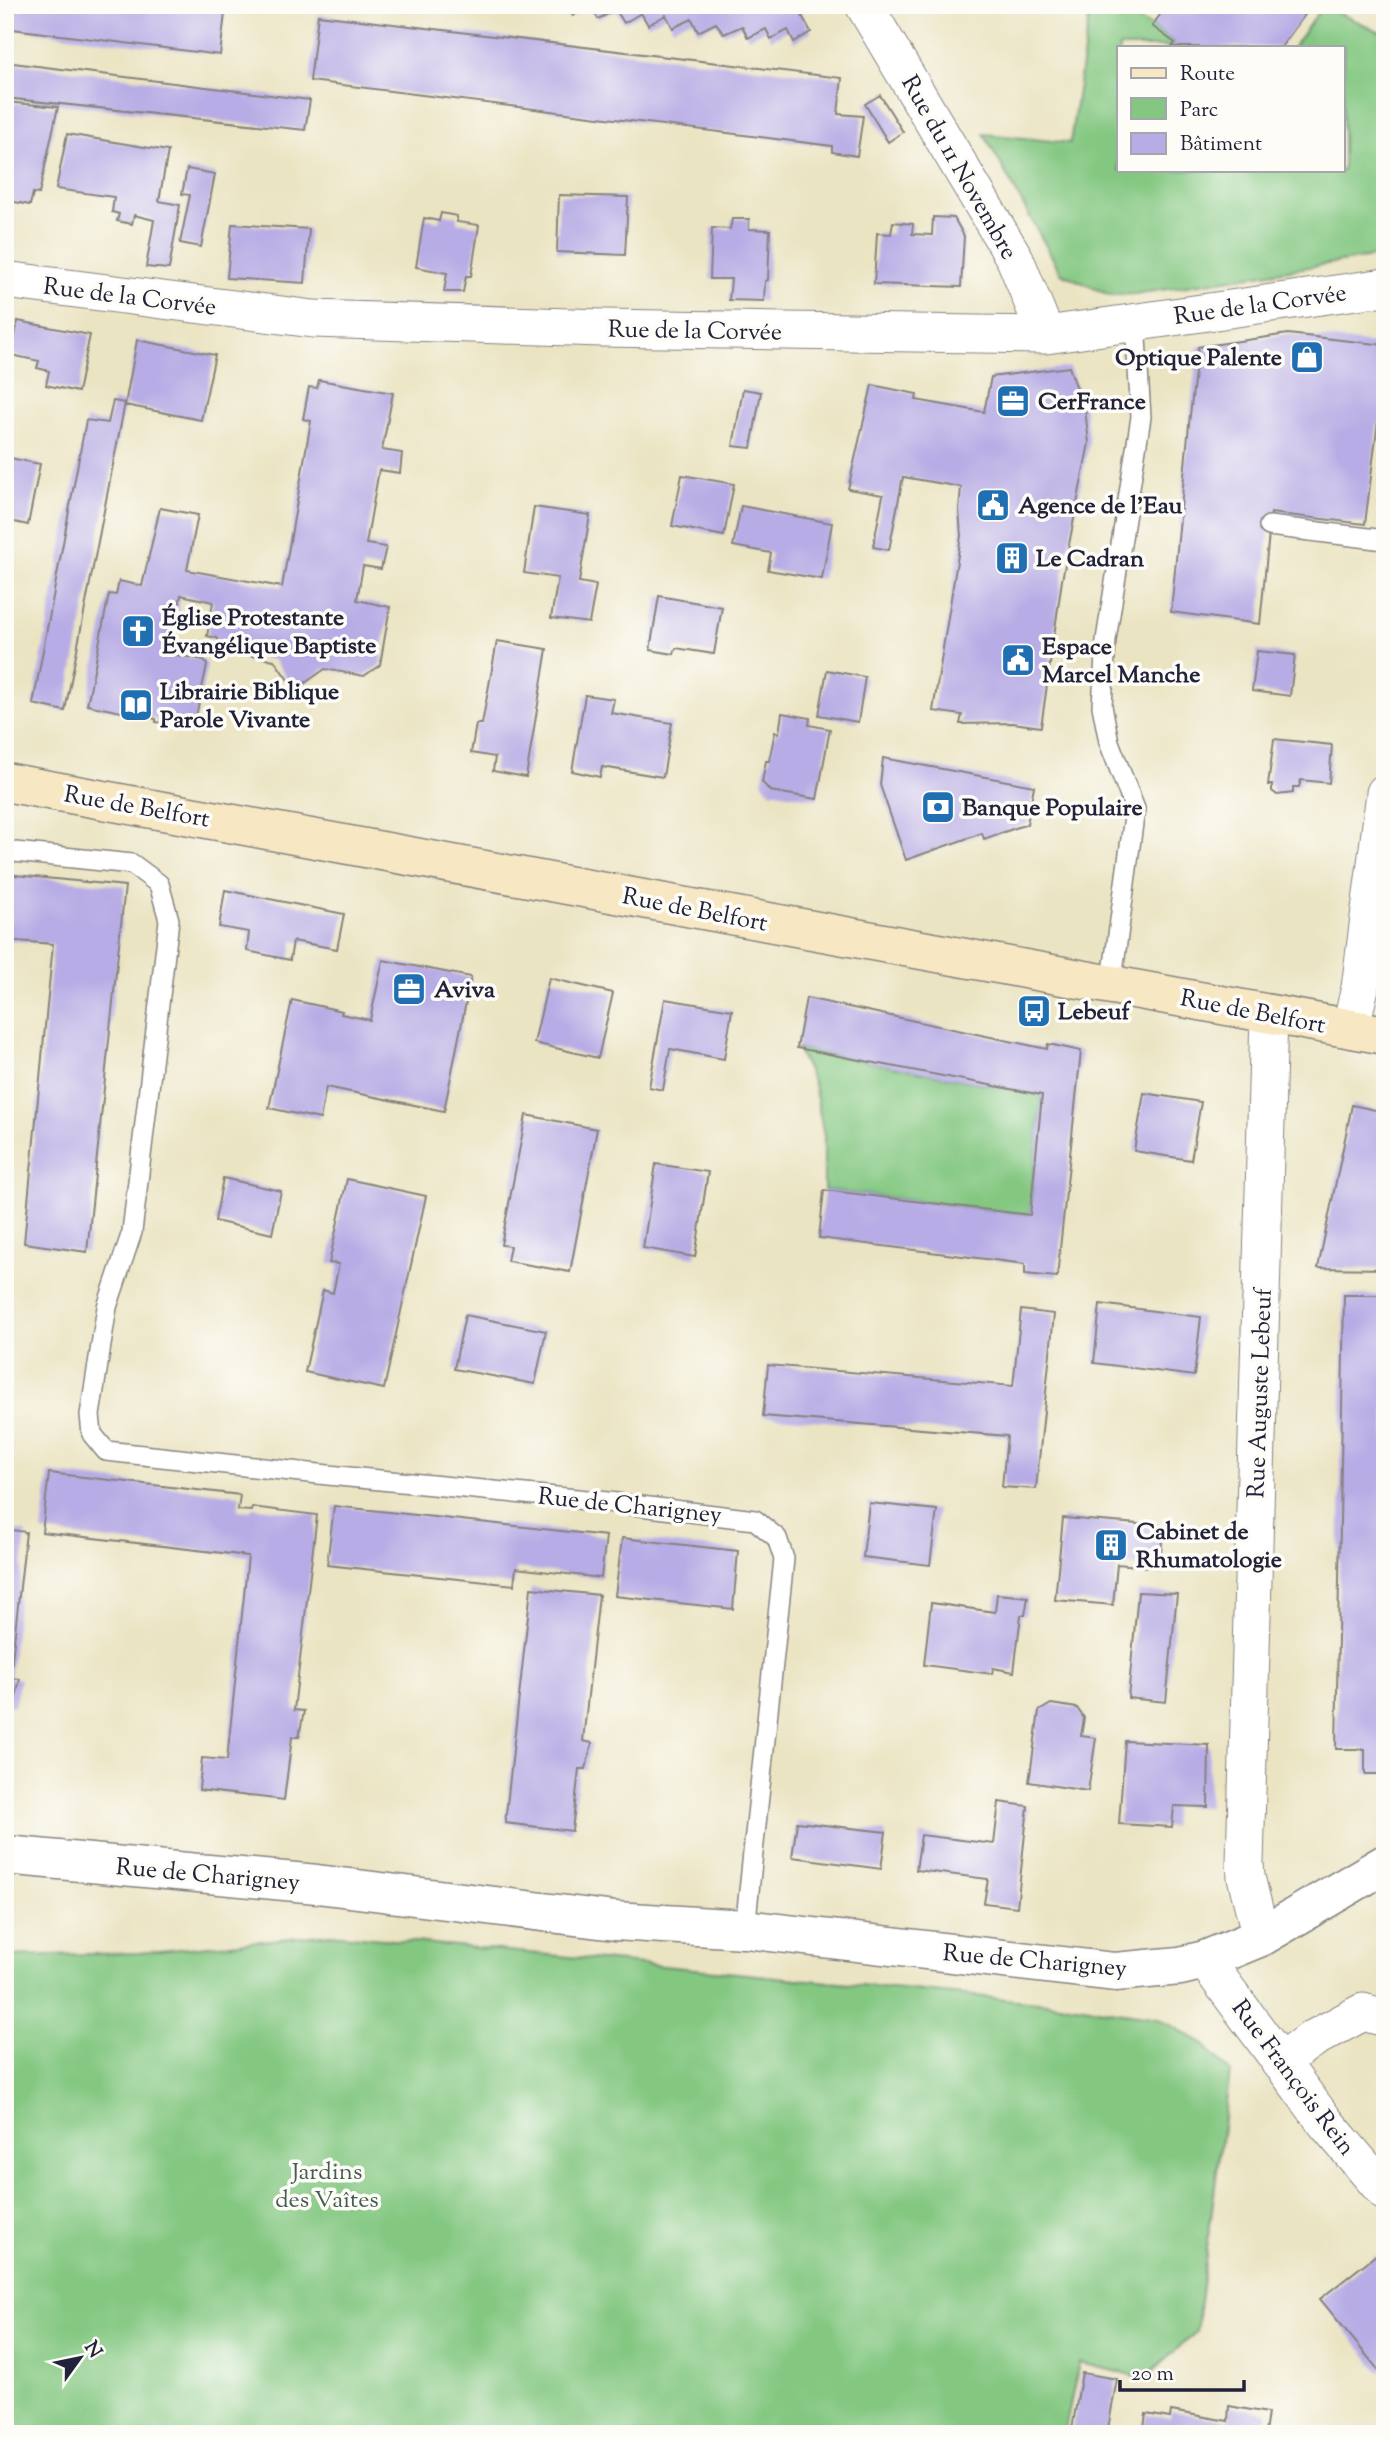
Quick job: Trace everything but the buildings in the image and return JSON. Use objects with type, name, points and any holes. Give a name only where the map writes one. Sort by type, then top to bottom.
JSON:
[{"type":"main road","name":"Rue de Belfort","points":[[5,782],[1367,1032]]},
{"type":"street","name":"Rue du 11 Novembre","points":[[864,5],[1015,259],[1046,335]]},
{"type":"street","name":"Rue de la Corvée","points":[[5,280],[313,319],[602,328],[1046,335],[1385,287]]},
{"type":"street","points":[[1367,1032],[1360,988],[1385,793]]},
{"type":"street","name":"Rue Auguste Lebeuf","points":[[1261,1937],[1245,1877],[1245,1863],[1269,1016]]},
{"type":"street","name":"Rue de Charigney","points":[[5,1855],[317,1884],[615,1921],[745,1929],[1115,1972],[1180,1966],[1205,1960],[1261,1937],[1385,1864]]},
{"type":"street","name":"Rue François Rein","points":[[1205,1960],[1279,2062],[1385,2192]]},
{"type":"street","points":[[1279,2062],[1311,2040],[1363,2012],[1385,2018]]},
{"type":"lane","points":[[1111,987],[1135,808],[1109,742],[1102,706],[1106,640],[1141,417],[1139,350],[1135,322]]},
{"type":"lane","points":[[1269,526],[1385,540]]},
{"type":"lane","name":"Rue de Charigney","points":[[5,851],[132,864],[159,884],[169,920],[132,1232],[107,1307],[90,1415],[92,1434],[106,1451],[608,1502],[755,1520],[777,1538],[784,1559],[745,1929]]},
{"type":"green space","points":[[1091,5],[1109,5],[1152,26],[1175,43],[1173,46],[1117,46],[1117,172],[1344,172],[1344,46],[1294,46],[1323,6],[1385,34],[1385,255],[1135,294],[1109,295],[1061,273],[984,134],[1070,143]]},
{"type":"green space","points":[[797,1048],[1042,1095],[1030,1215],[824,1190],[824,1136],[814,1084]]},
{"type":"green space","name":"Jardins des Vaîtes","points":[[330,1934],[1069,2005],[1158,2018],[1204,2044],[1230,2072],[1196,2332],[1145,2378],[1079,2363],[1064,2434],[5,2434],[5,1956],[139,1953]]},
{"type":"place","name":"Optique Palente","points":[[1307,357]]},
{"type":"place","name":"CerFrance","points":[[1013,401]]},
{"type":"place","name":"Agence de l'Eau","points":[[993,505]]},
{"type":"place","name":"Le Cadran","points":[[1012,558]]},
{"type":"place","name":"Église Protestante Évangélique Baptiste","points":[[138,631]]},
{"type":"place","name":"Espace Marcel Manche","points":[[1018,660]]},
{"type":"place","name":"Librairie Biblique Parole Vivante","points":[[136,705]]},
{"type":"place","name":"Banque Populaire","points":[[938,807]]},
{"type":"place","name":"Aviva","points":[[409,989]]},
{"type":"place","name":"Lebeuf","points":[[1034,1011]]},
{"type":"place","name":"Cabinet de Rhumatologie","points":[[1111,1545]]}]
